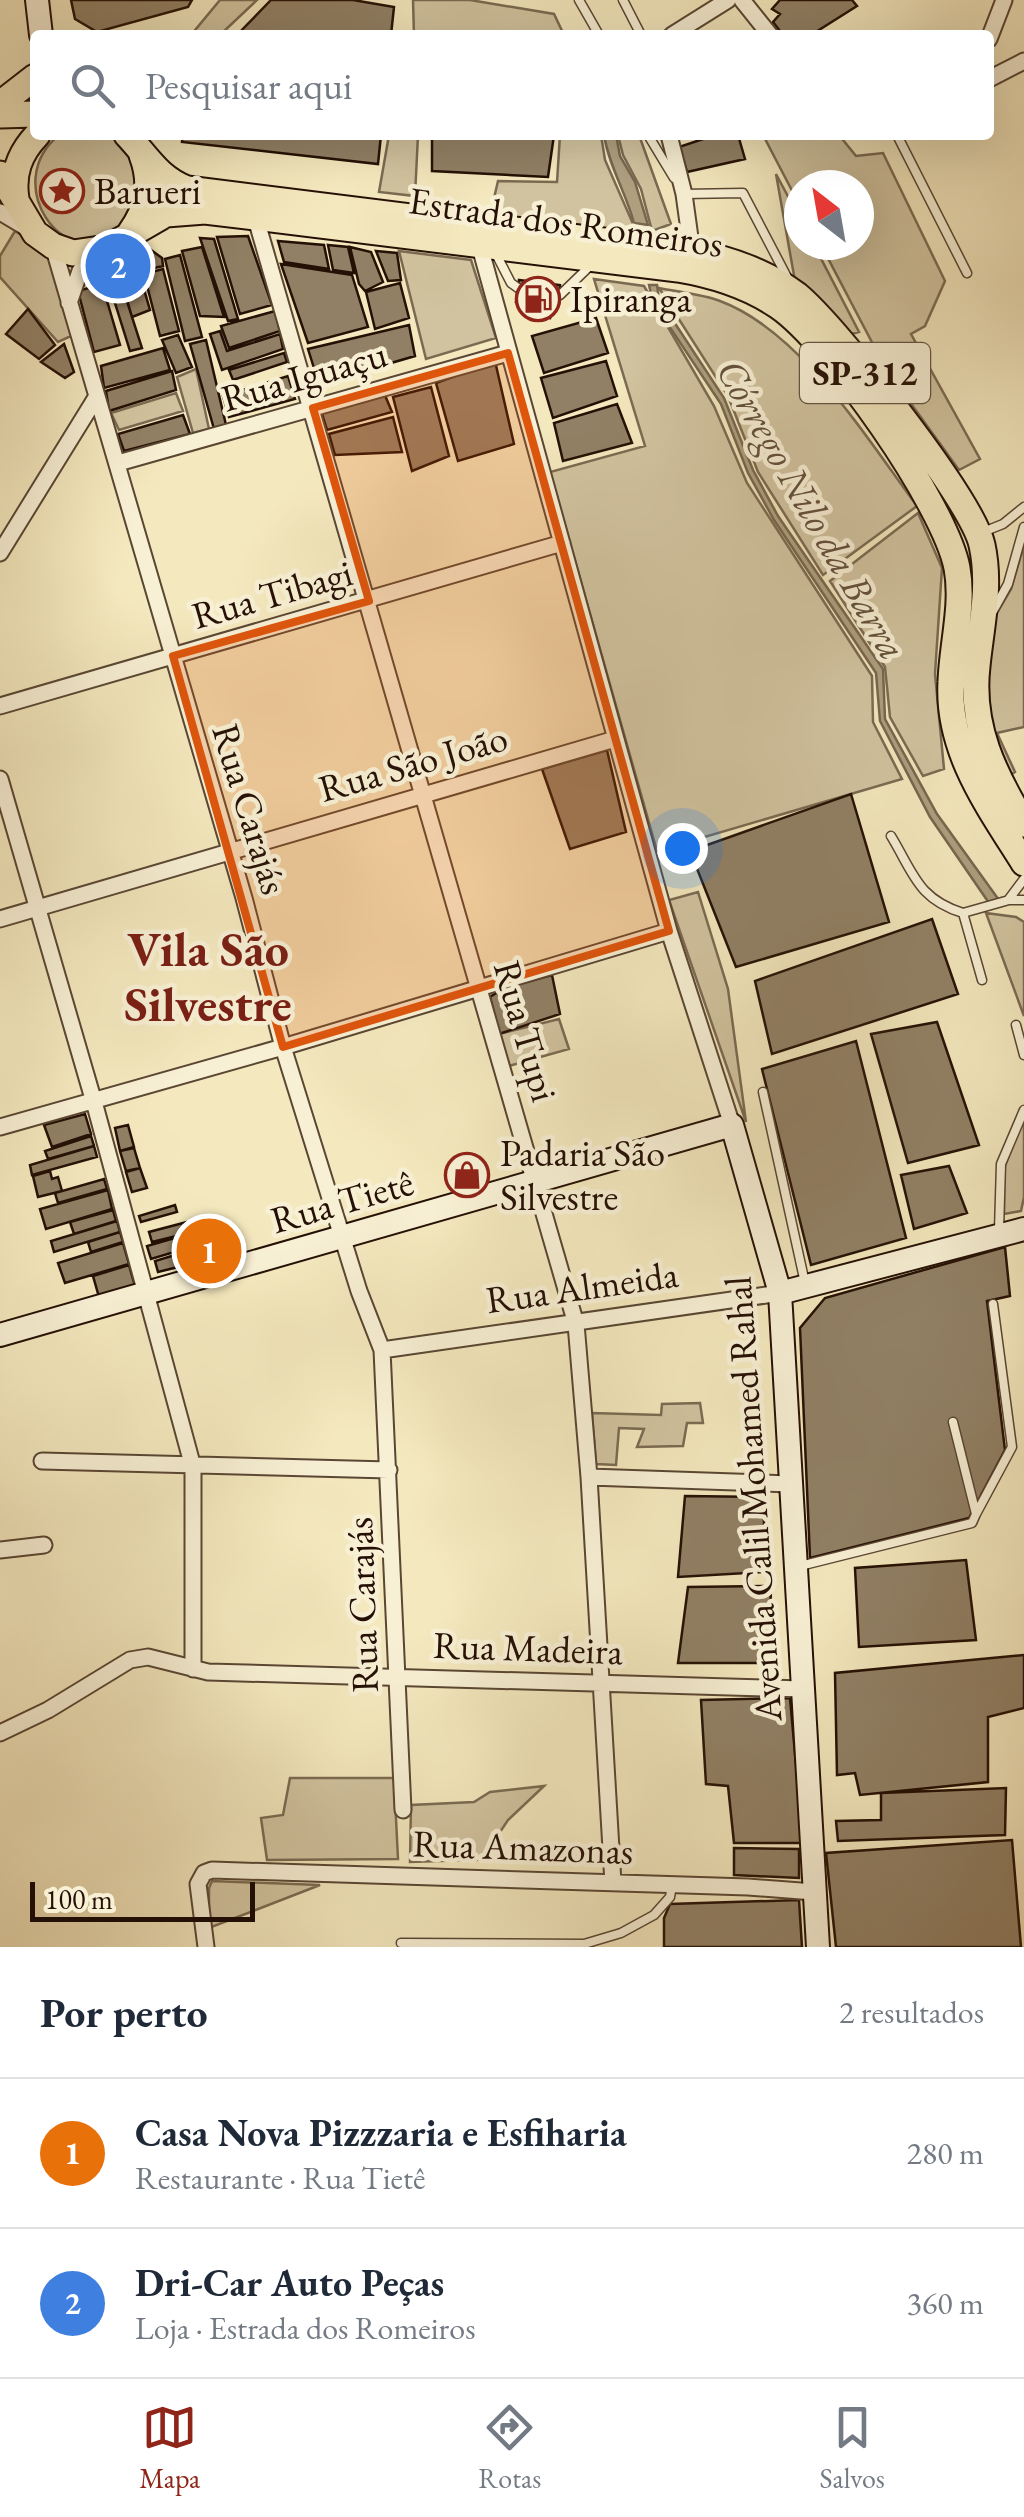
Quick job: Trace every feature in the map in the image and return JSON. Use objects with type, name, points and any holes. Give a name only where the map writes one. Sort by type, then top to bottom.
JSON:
[{"type":"main road","points":[[0,104],[30,81]]},
{"type":"main road","points":[[0,114],[20,144],[10,210],[44,240],[73,252],[94,252]]},
{"type":"main road","name":"Estrada dos Romeiros","points":[[94,252],[120,242],[139,221],[149,181],[135,145]]},
{"type":"main road","name":"Estrada dos Romeiros","points":[[135,145],[172,183],[202,192],[692,252],[720,257],[760,272],[795,294],[826,322],[951,484],[978,534],[986,575],[976,668],[979,722],[986,754],[1024,824]]},
{"type":"main road","name":"Estrada dos Romeiros","points":[[130,233],[166,214],[192,211],[256,218],[715,276],[778,306],[840,368],[945,528],[957,568],[959,591],[950,686],[960,748],[970,773],[1024,863]]},
{"type":"main road","points":[[957,568],[986,575]]},
{"type":"street","points":[[37,0],[40,30]]},
{"type":"street","points":[[680,30],[728,0]]},
{"type":"street","points":[[742,0],[766,30]]},
{"type":"street","points":[[992,30],[1004,0]]},
{"type":"street","points":[[994,76],[1024,61]]},
{"type":"street","points":[[670,140],[684,194],[692,252]]},
{"type":"street","name":"Rua Tupi","points":[[256,218],[576,1324],[589,1477],[612,1883]]},
{"type":"street","name":"Rua Carajás","points":[[44,240],[69,303],[118,462],[284,1047],[342,1237],[382,1350],[403,1810]]},
{"type":"street","name":"Avenida Calil Mohamed Rahal","points":[[486,248],[508,353],[669,932],[732,1126],[780,1294],[818,1947]]},
{"type":"street","points":[[69,303],[80,271],[94,252]]},
{"type":"street","name":"Rua Iguaçu","points":[[118,462],[508,353]]},
{"type":"street","points":[[0,553],[97,396]]},
{"type":"street","name":"Rua Tibagi","points":[[0,706],[562,544]]},
{"type":"street","name":"Rua São João","points":[[0,919],[615,739]]},
{"type":"street","points":[[0,779],[193,1467],[193,1669]]},
{"type":"street","points":[[0,1128],[669,932]]},
{"type":"street","name":"Rua Tietê","points":[[0,1336],[732,1126]]},
{"type":"street","name":"Rua Almeida","points":[[382,1350],[780,1294],[1013,1231]]},
{"type":"street","points":[[42,1461],[389,1470]]},
{"type":"street","points":[[589,1477],[791,1484]]},
{"type":"street","points":[[0,1550],[44,1545]]},
{"type":"street","name":"Rua Madeira","points":[[0,1733],[48,1710],[130,1660],[148,1658],[208,1672],[802,1689]]},
{"type":"street","name":"Rua Amazonas","points":[[206,1947],[199,1879],[212,1870],[814,1892]]},
{"type":"lane","points":[[580,0],[596,30]]},
{"type":"lane","points":[[623,0],[638,30]]},
{"type":"lane","points":[[651,140],[684,194],[744,194],[795,294]]},
{"type":"lane","points":[[900,140],[967,273]]},
{"type":"lane","points":[[486,248],[518,288]]},
{"type":"lane","points":[[560,295],[596,260]]},
{"type":"lane","points":[[978,534],[1002,524],[1024,507]]},
{"type":"lane","points":[[983,628],[1008,584],[1024,527]]},
{"type":"lane","points":[[892,836],[927,897],[939,906],[962,914],[1007,900],[1024,900]]},
{"type":"lane","points":[[1007,900],[1024,879]]},
{"type":"lane","points":[[962,914],[982,980]]},
{"type":"lane","points":[[1016,1025],[1024,1055]]},
{"type":"lane","points":[[763,1092],[806,1288]]},
{"type":"lane","points":[[1013,1231],[1001,1164],[1024,1110]]},
{"type":"lane","points":[[795,1567],[972,1523],[1012,1447],[994,1304]]},
{"type":"lane","points":[[953,1422],[976,1514]]},
{"type":"lane","points":[[401,1943],[584,1944],[622,1933],[654,1915],[670,1898],[672,1885]]},
{"type":"highlighted area","points":[[508,353],[669,931],[283,1047],[173,656],[369,601],[313,408]]},
{"type":"shaded area","points":[[220,0],[257,0],[225,30],[195,30]]},
{"type":"shaded area","points":[[413,0],[470,0],[554,14],[562,30],[414,30]]},
{"type":"shaded area","points":[[55,140],[116,140],[129,152],[136,167],[138,183],[131,215],[115,231],[96,241],[76,241],[59,233],[46,218],[37,198],[36,176],[42,155]]},
{"type":"shaded area","points":[[388,140],[418,140],[415,196],[379,192]]},
{"type":"shaded area","points":[[560,140],[602,140],[605,160],[637,233],[494,219],[491,211],[498,181],[557,182]]},
{"type":"shaded area","points":[[605,140],[617,140],[648,225],[634,223]]},
{"type":"shaded area","points":[[619,140],[641,140],[671,224],[652,231],[641,189]]},
{"type":"shaded area","points":[[766,140],[843,140],[856,156],[883,153],[945,281],[925,326],[911,334],[980,459],[959,470],[886,369],[829,260],[874,260],[874,170],[784,170],[784,175]]},
{"type":"shaded area","points":[[776,174],[784,189],[784,219]]},
{"type":"shaded area","points":[[15,231],[51,253],[71,336],[58,342],[0,277],[0,256]]},
{"type":"shaded area","points":[[399,251],[471,260],[496,338],[426,359]]},
{"type":"shaded area","points":[[791,260],[822,260],[859,332],[844,336],[795,281]]},
{"type":"shaded area","points":[[594,279],[644,286],[714,406],[747,483],[872,676],[873,722],[902,779],[657,851],[550,472],[645,446]]},
{"type":"shaded area","points":[[649,285],[657,285],[659,299],[724,398],[753,470],[778,516],[883,669],[885,719],[937,814],[999,900],[989,903],[930,817],[880,721],[876,673],[774,520],[748,473],[721,404],[653,302]]},
{"type":"shaded area","points":[[659,288],[720,301],[778,336],[830,390],[917,506],[823,575],[758,472],[728,396]]},
{"type":"shaded area","points":[[196,369],[209,429],[193,433],[177,377]]},
{"type":"shaded area","points":[[176,393],[183,411],[119,430],[111,413]]},
{"type":"shaded area","points":[[918,513],[942,568],[935,674],[944,769],[923,776],[890,717],[885,667],[830,581]]},
{"type":"shaded area","points":[[1024,545],[1024,727],[997,733],[1015,772],[1003,779],[980,705],[988,628],[1011,589]]},
{"type":"shaded area","points":[[698,892],[728,989],[746,1122],[669,900]]},
{"type":"shaded area","points":[[986,913],[1016,917],[1024,922],[1024,1016]]},
{"type":"shaded area","points":[[559,1019],[569,1049],[509,1066],[499,1034]]},
{"type":"shaded area","points":[[1024,1116],[1024,1197],[1021,1211],[1004,1214],[1004,1168]]},
{"type":"shaded area","points":[[700,1403],[703,1423],[687,1423],[683,1446],[637,1447],[644,1429],[619,1428],[616,1465],[596,1464],[592,1413],[661,1415],[662,1404]]},
{"type":"shaded area","points":[[290,1778],[394,1778],[398,1859],[267,1860],[261,1818],[283,1815]]},
{"type":"shaded area","points":[[544,1786],[508,1820],[494,1841],[502,1859],[410,1862],[411,1805],[474,1802],[490,1792]]},
{"type":"shaded area","points":[[212,1881],[320,1885],[209,1928]]},
{"type":"building","points":[[71,0],[192,0],[188,7],[104,30],[94,30],[75,19]]},
{"type":"building","points":[[271,0],[353,0],[394,7],[392,30],[242,30]]},
{"type":"building","points":[[780,0],[852,0],[857,6],[819,30],[779,30],[773,22],[780,14],[772,9]]},
{"type":"building","points":[[182,140],[380,140],[378,164]]},
{"type":"building","points":[[432,140],[553,140],[548,177],[432,171]]},
{"type":"building","points":[[700,140],[739,140],[745,159],[687,172],[679,147]]},
{"type":"building","points":[[248,236],[272,305],[240,314],[217,237]]},
{"type":"building","points":[[200,238],[214,239],[238,319],[228,321]]},
{"type":"building","points":[[278,241],[324,245],[329,269],[284,262]]},
{"type":"building","points":[[328,245],[348,247],[354,273],[333,270]]},
{"type":"building","points":[[202,247],[224,317],[200,316],[182,251]]},
{"type":"building","points":[[350,247],[371,252],[383,282],[365,291],[359,284]]},
{"type":"building","points":[[151,250],[162,258],[163,266],[141,271],[135,258]]},
{"type":"building","points":[[376,251],[397,253],[401,280],[388,281]]},
{"type":"building","points":[[180,255],[202,337],[185,341],[165,259]]},
{"type":"building","points":[[136,262],[150,310],[132,317],[118,269]]},
{"type":"building","points":[[281,264],[352,275],[368,327],[308,343]]},
{"type":"building","points":[[116,267],[142,348],[130,351],[105,271]]},
{"type":"building","points":[[163,269],[179,331],[160,336],[144,274]]},
{"type":"building","name":"Ipiranga","points":[[519,280],[560,285],[550,318],[525,315],[526,303],[516,302]]},
{"type":"building","points":[[400,283],[409,318],[375,329],[366,292]]},
{"type":"building","points":[[102,284],[120,345],[94,352],[78,291]]},
{"type":"building","points":[[28,309],[55,345],[39,359],[6,334]]},
{"type":"building","points":[[275,311],[280,331],[229,348],[221,326]]},
{"type":"building","points":[[596,318],[608,353],[544,373],[532,336]]},
{"type":"building","points":[[409,325],[415,356],[319,384],[308,349]]},
{"type":"building","points":[[220,331],[227,351],[280,334],[283,349],[222,370],[210,334]]},
{"type":"building","points":[[178,335],[192,367],[176,373],[162,340]]},
{"type":"building","points":[[206,340],[226,425],[214,429],[190,344]]},
{"type":"building","points":[[64,344],[74,372],[65,378],[41,362]]},
{"type":"building","points":[[163,348],[170,370],[104,388],[101,366]]},
{"type":"building","points":[[284,353],[287,362],[233,380],[229,370]]},
{"type":"building","points":[[495,361],[514,444],[458,461],[436,383]]},
{"type":"building","points":[[606,361],[617,396],[553,418],[541,378]]},
{"type":"building","points":[[172,371],[176,390],[109,411],[106,391]]},
{"type":"building","points":[[288,376],[295,399],[229,417],[223,396]]},
{"type":"building","points":[[431,387],[449,456],[412,471],[393,397]]},
{"type":"building","points":[[384,393],[392,412],[327,430],[321,411]]},
{"type":"building","points":[[617,404],[632,443],[563,461],[554,423]]},
{"type":"building","points":[[183,415],[190,434],[124,451],[118,434]]},
{"type":"building","points":[[393,417],[402,452],[335,455],[329,434]]},
{"type":"building","points":[[607,750],[626,832],[570,849],[542,769]]},
{"type":"building","points":[[851,794],[889,922],[736,967],[690,851]]},
{"type":"building","points":[[932,919],[958,994],[772,1054],[755,981]]},
{"type":"building","points":[[552,975],[560,1014],[499,1034],[490,997],[504,988]]},
{"type":"building","points":[[937,1022],[979,1145],[908,1163],[871,1034]]},
{"type":"building","points":[[856,1041],[906,1238],[811,1265],[762,1069]]},
{"type":"building","points":[[85,1114],[91,1134],[52,1147],[44,1125]]},
{"type":"building","points":[[128,1125],[134,1147],[120,1151],[115,1128]]},
{"type":"building","points":[[91,1136],[94,1146],[48,1159],[45,1151]]},
{"type":"building","points":[[94,1146],[97,1157],[32,1175],[30,1165]]},
{"type":"building","points":[[134,1148],[140,1168],[126,1171],[120,1151]]},
{"type":"building","name":"Padaria São Silvestre","points":[[473,1165],[481,1181],[458,1188],[454,1169]]},
{"type":"building","points":[[949,1166],[967,1213],[914,1229],[901,1175]]},
{"type":"building","points":[[140,1168],[147,1188],[132,1192],[126,1172]]},
{"type":"building","points":[[50,1171],[52,1179],[58,1177],[62,1191],[38,1197],[33,1176]]},
{"type":"building","points":[[104,1179],[107,1189],[58,1203],[55,1193]]},
{"type":"building","points":[[108,1190],[112,1209],[46,1229],[40,1209]]},
{"type":"building","points":[[175,1205],[177,1212],[141,1222],[139,1216]]},
{"type":"building","points":[[113,1210],[116,1221],[74,1234],[70,1222]]},
{"type":"building","points":[[202,1218],[205,1229],[152,1242],[149,1232]]},
{"type":"building","points":[[117,1221],[120,1232],[54,1252],[51,1241]]},
{"type":"building","points":[[120,1232],[123,1242],[91,1252],[88,1242]]},
{"type":"building","points":[[185,1235],[188,1248],[151,1259],[147,1246]]},
{"type":"building","points":[[212,1238],[219,1260],[207,1263],[200,1242]]},
{"type":"building","points":[[123,1243],[129,1264],[65,1283],[58,1263]]},
{"type":"building","points":[[1005,1247],[1010,1296],[987,1301],[1005,1450],[969,1518],[810,1558],[800,1328],[825,1298]]},
{"type":"building","points":[[178,1254],[182,1266],[158,1272],[155,1261]]},
{"type":"building","points":[[129,1265],[135,1286],[99,1297],[93,1276]]},
{"type":"building","points":[[685,1496],[763,1497],[766,1572],[678,1577]]},
{"type":"building","points":[[966,1560],[976,1640],[859,1647],[855,1568]]},
{"type":"building","points":[[771,1586],[769,1663],[678,1663],[688,1587]]},
{"type":"building","points":[[1024,1655],[1024,1708],[988,1717],[988,1782],[860,1795],[855,1773],[837,1775],[835,1673]]},
{"type":"building","points":[[790,1698],[803,1843],[734,1843],[728,1786],[706,1784],[701,1700]]},
{"type":"building","points":[[1006,1788],[1005,1835],[838,1841],[836,1821],[881,1820],[881,1793]]},
{"type":"building","points":[[1012,1840],[1021,1947],[836,1947],[826,1853]]},
{"type":"building","points":[[734,1848],[799,1849],[799,1878],[734,1875]]},
{"type":"building","points":[[799,1900],[802,1947],[664,1947],[664,1918],[670,1904]]},
{"type":"place","name":"Barueri","points":[[62,191]]},
{"type":"place","name":"Dri-Car Auto Peças","points":[[118,266]]},
{"type":"place","name":"Ipiranga","points":[[538,299]]},
{"type":"place","name":"Padaria São Silvestre","points":[[467,1175]]},
{"type":"place","name":"Casa Nova Pizzzaria e Esfiharia","points":[[209,1251]]},
{"type":"district","name":"Vila São Silvestre","points":[[208,976]]},
{"type":"water label","name":"Córrego Nilo da Barra","points":[[812,509]]}]
